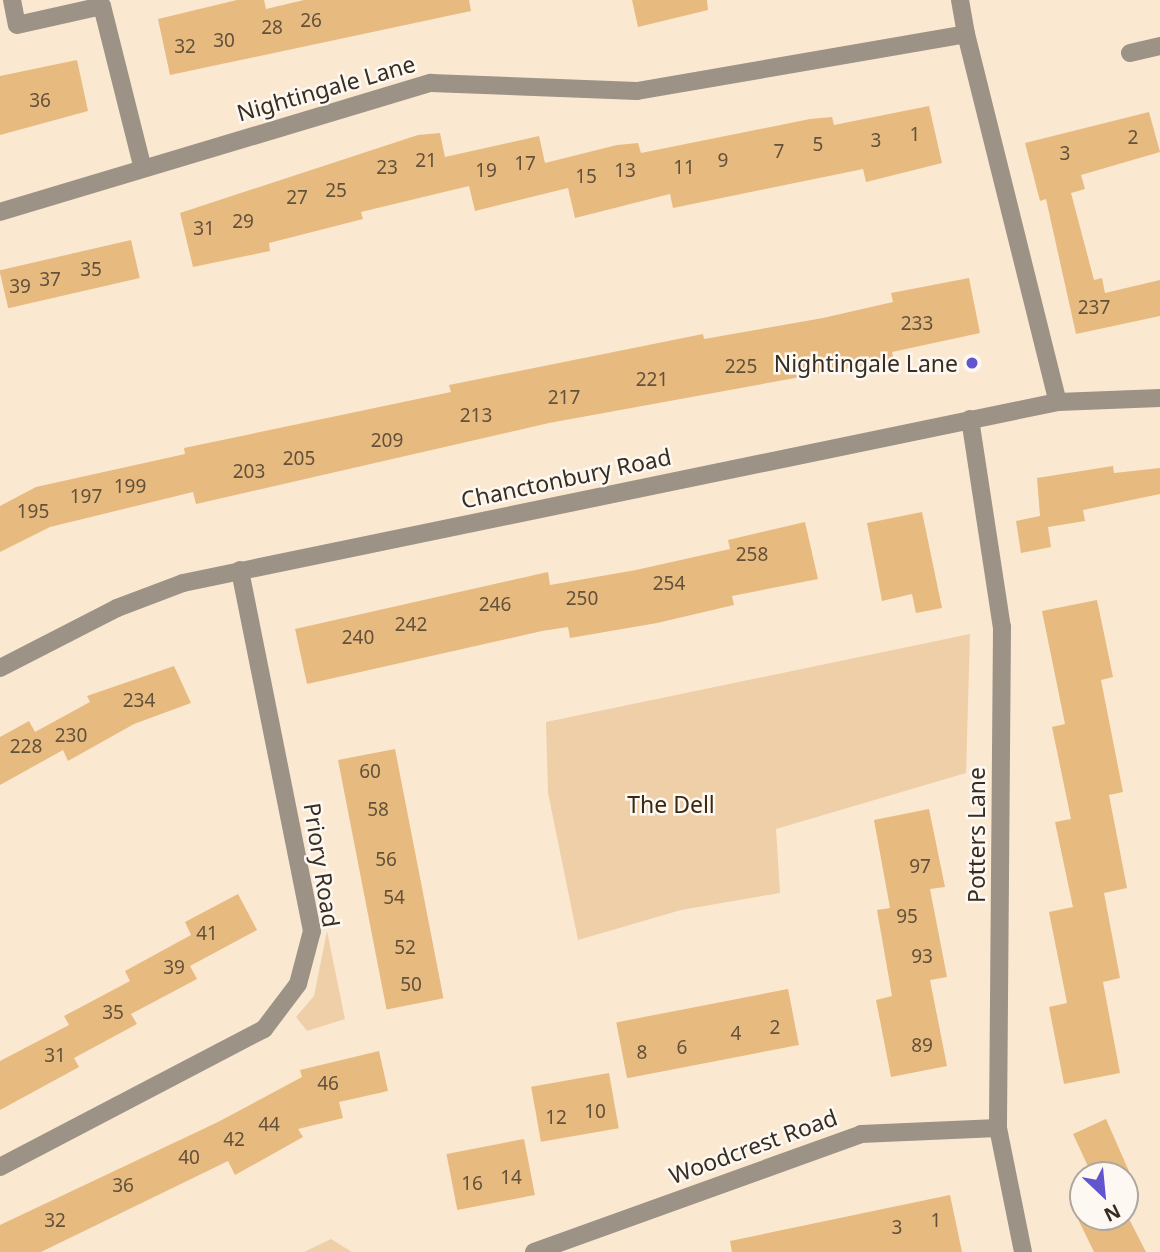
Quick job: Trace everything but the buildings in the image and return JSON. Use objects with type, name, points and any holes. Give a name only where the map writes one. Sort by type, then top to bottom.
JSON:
[{"type":"street","points":[[12,0],[17,25],[102,6],[142,165]]},
{"type":"street","points":[[960,0],[966,34],[1058,402]]},
{"type":"street","name":"Nightingale Lane","points":[[0,212],[142,165],[431,83],[637,90],[966,34]]},
{"type":"street","points":[[1130,53],[1160,46]]},
{"type":"street","name":"Chanctonbury Road","points":[[0,668],[117,608],[240,570],[1058,402],[1160,398]]},
{"type":"street","name":"Potters Lane","points":[[970,419],[1002,626],[998,1129],[1023,1252]]},
{"type":"street","name":"Priory Road","points":[[0,1167],[264,1029],[298,984],[312,931],[240,570]]},
{"type":"street","name":"Woodcrest Road","points":[[534,1252],[861,1134],[998,1129]]},
{"type":"green space","name":"The Dell","points":[[970,634],[966,773],[776,829],[780,893],[681,910],[578,940],[548,793],[546,722]]},
{"type":"green space","points":[[327,931],[345,1019],[307,1031],[296,1017],[314,996]]},
{"type":"green space","points":[[331,1239],[352,1252],[304,1252]]},
{"type":"place","name":"Nightingale Lane","points":[[972,363]]}]
